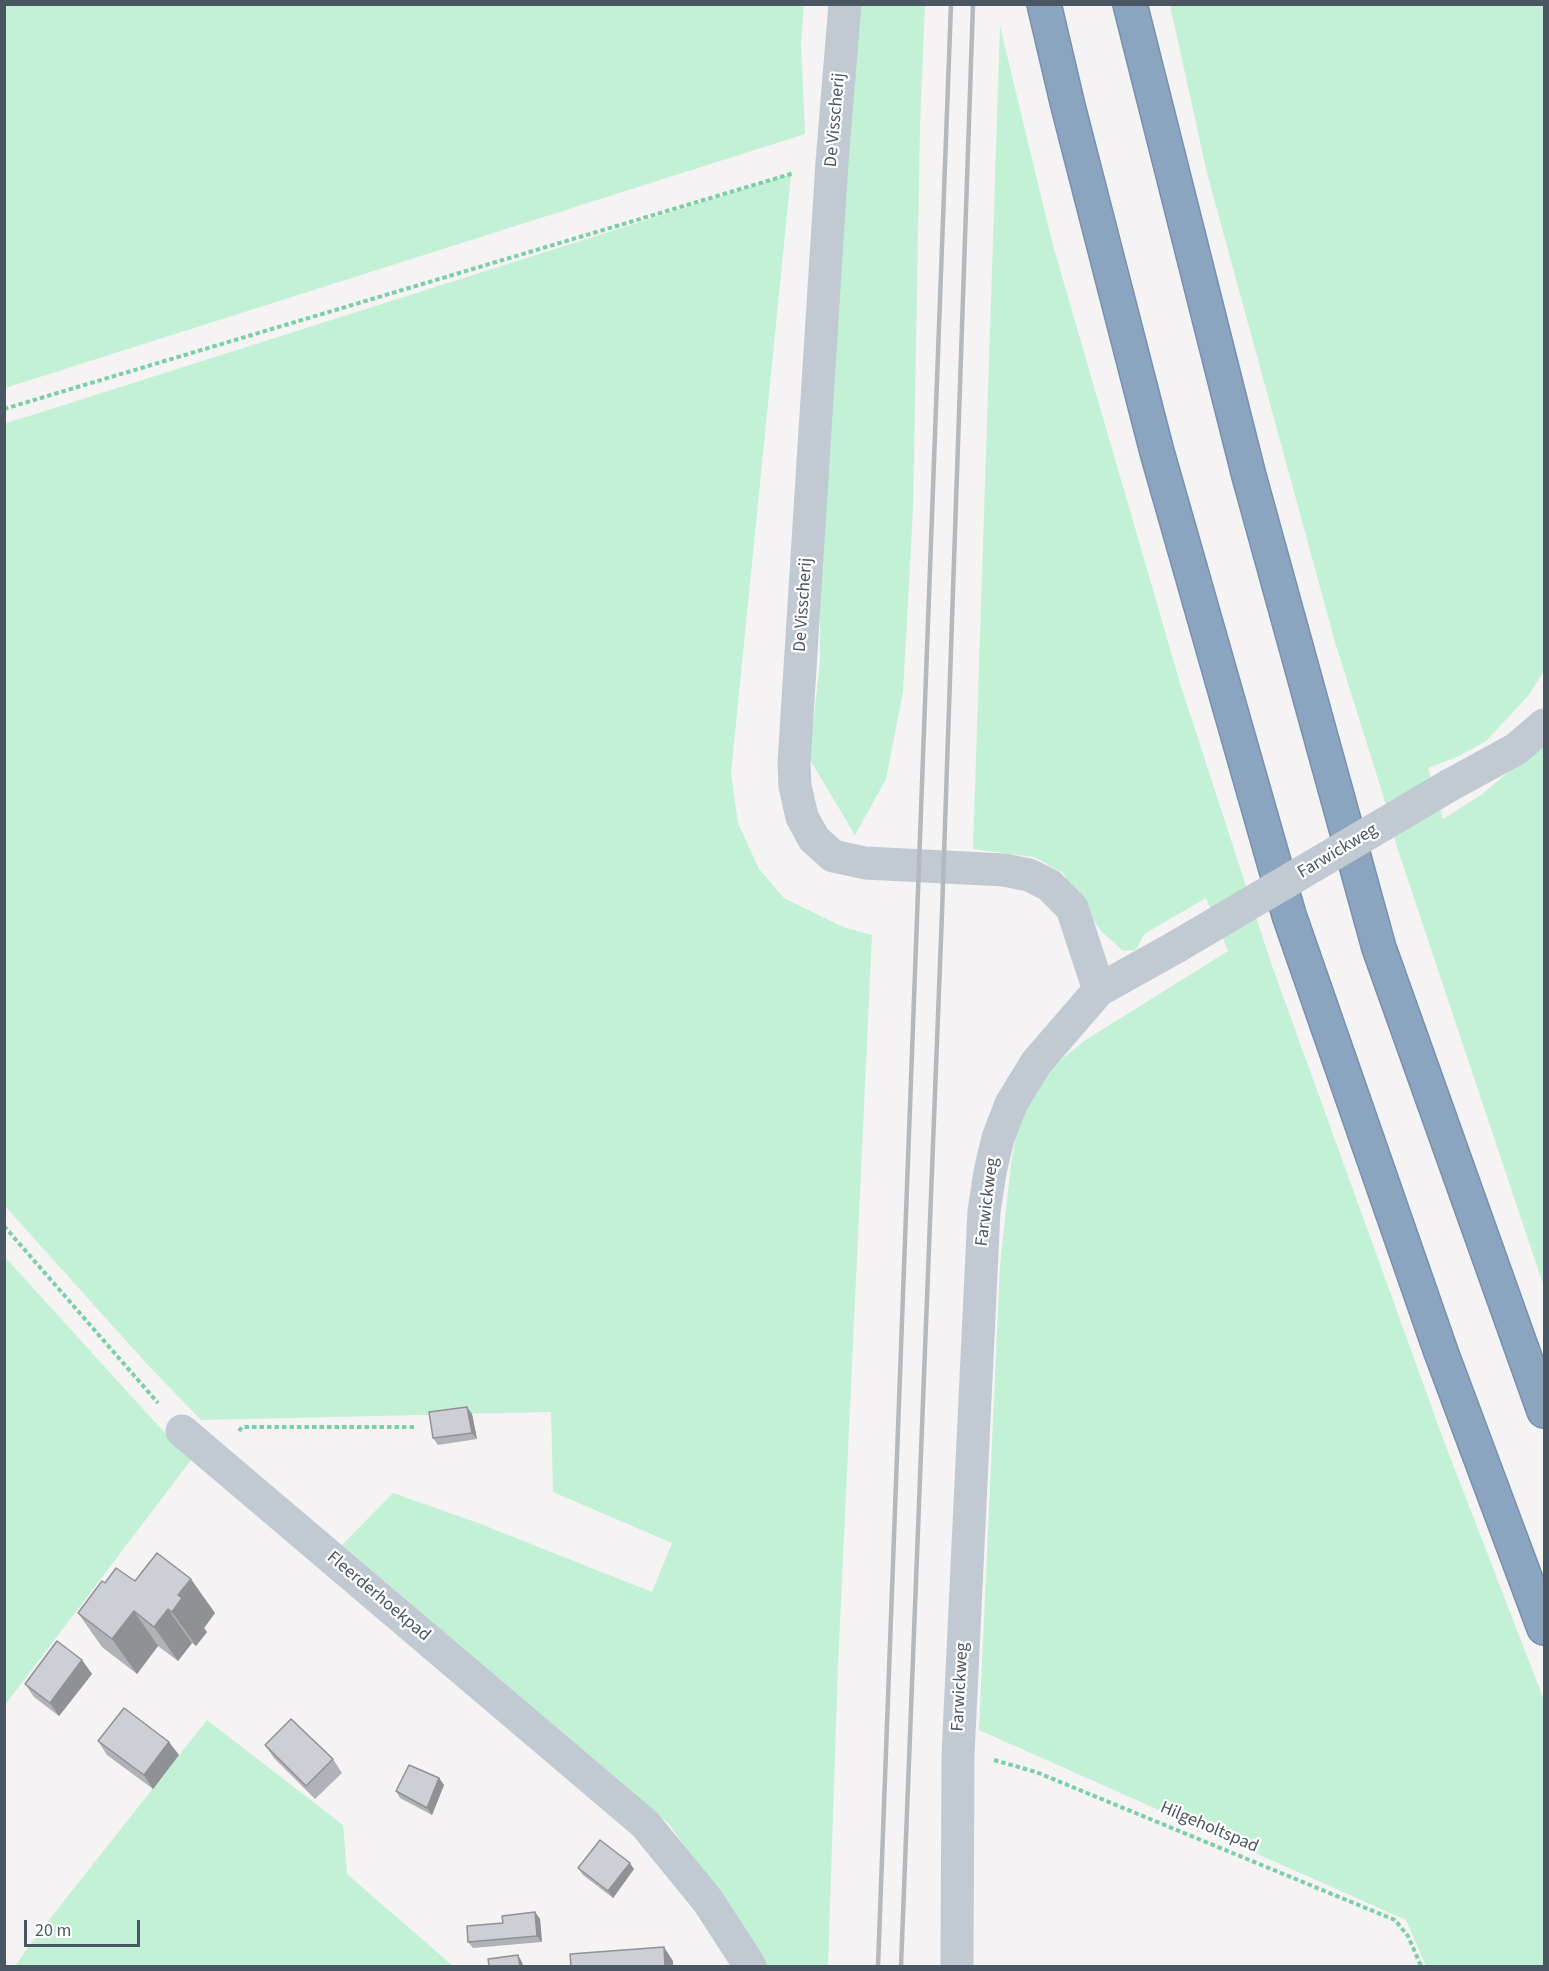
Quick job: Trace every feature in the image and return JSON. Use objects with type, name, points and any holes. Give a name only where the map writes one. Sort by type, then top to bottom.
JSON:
[{"type":"highway","points":[[1044,4],[1157,452],[1289,915],[1441,1352],[1545,1628]]},
{"type":"highway","points":[[1130,4],[1249,477],[1379,948],[1545,1411]]},
{"type":"street","name":"De Visscherij","points":[[845,4],[832,162],[794,762],[795,786],[802,817],[814,839],[833,856],[864,863],[1004,870],[1029,875],[1049,885],[1072,908],[1099,990]]},
{"type":"street","name":"Farwickweg","points":[[957,1966],[958,1755],[984,1211],[998,1138],[1016,1096],[1036,1063],[1099,990],[1450,785],[1516,749],[1545,725]]},
{"type":"street","name":"Fleerderhoekpad","points":[[182,1431],[645,1824],[708,1901],[750,1966]]},
{"type":"path","points":[[4,408],[832,162]]},
{"type":"path","points":[[4,1226],[182,1431]]},
{"type":"path","points":[[212,1456],[242,1427],[415,1426]]},
{"type":"path","name":"Hilgeholtspad","points":[[958,1755],[1000,1760],[1036,1772],[1395,1920],[1408,1936],[1421,1966]]},
{"type":"green space","points":[[5,4],[804,5],[801,43],[805,134],[5,388]]},
{"type":"green space","points":[[859,5],[925,5],[920,127],[913,510],[903,692],[886,779],[855,835],[809,758],[820,662],[820,553]]},
{"type":"green space","points":[[1170,5],[1544,5],[1544,671],[1528,696],[1486,741],[1459,756],[1428,768],[1443,819],[1481,795],[1544,746],[1544,1287],[1397,847],[1335,642],[1207,173]]},
{"type":"green space","points":[[1000,26],[1052,242],[1180,683],[1271,963],[1445,1444],[1544,1700],[1544,1966],[1426,1966],[1406,1920],[979,1730],[1000,1265],[1011,1164],[1021,1107],[1044,1074],[1084,1041],[1228,951],[1206,898],[1144,934],[1136,950],[1123,951],[1102,932],[1063,873],[1034,857],[973,849]]},
{"type":"green space","points":[[791,174],[731,773],[738,823],[759,869],[784,898],[843,927],[872,935],[838,1665],[828,1966],[763,1966],[670,1825],[342,1545],[393,1493],[478,1523],[652,1592],[672,1543],[553,1492],[551,1412],[201,1420],[146,1363],[5,1206],[4,424]]},
{"type":"green space","points":[[4,1256],[191,1460],[5,1705]]},
{"type":"green space","points":[[207,1720],[343,1825],[347,1874],[453,1966],[15,1966]]},
{"type":"building","points":[[467,1407],[472,1433],[433,1438],[429,1412]]},
{"type":"building","points":[[157,1553],[191,1579],[178,1595],[182,1598],[172,1612],[168,1609],[154,1627],[134,1611],[112,1639],[78,1613],[102,1581],[105,1583],[116,1568],[135,1581]]},
{"type":"building","points":[[57,1641],[82,1660],[50,1703],[25,1684]]},
{"type":"building","points":[[124,1708],[169,1742],[144,1775],[98,1741]]},
{"type":"building","points":[[291,1719],[333,1759],[306,1786],[265,1745]]},
{"type":"building","points":[[409,1765],[439,1778],[427,1808],[396,1791]]},
{"type":"building","points":[[600,1840],[630,1863],[608,1891],[578,1868]]},
{"type":"building","points":[[535,1912],[537,1936],[468,1942],[467,1926],[503,1923],[502,1916]]},
{"type":"building","points":[[664,1947],[665,1966],[571,1966],[570,1954]]},
{"type":"building","points":[[518,1955],[520,1966],[489,1966],[488,1959]]},
{"type":"railway","points":[[878,1966],[951,4]]},
{"type":"railway","points":[[901,1966],[942,913],[973,4]]}]
